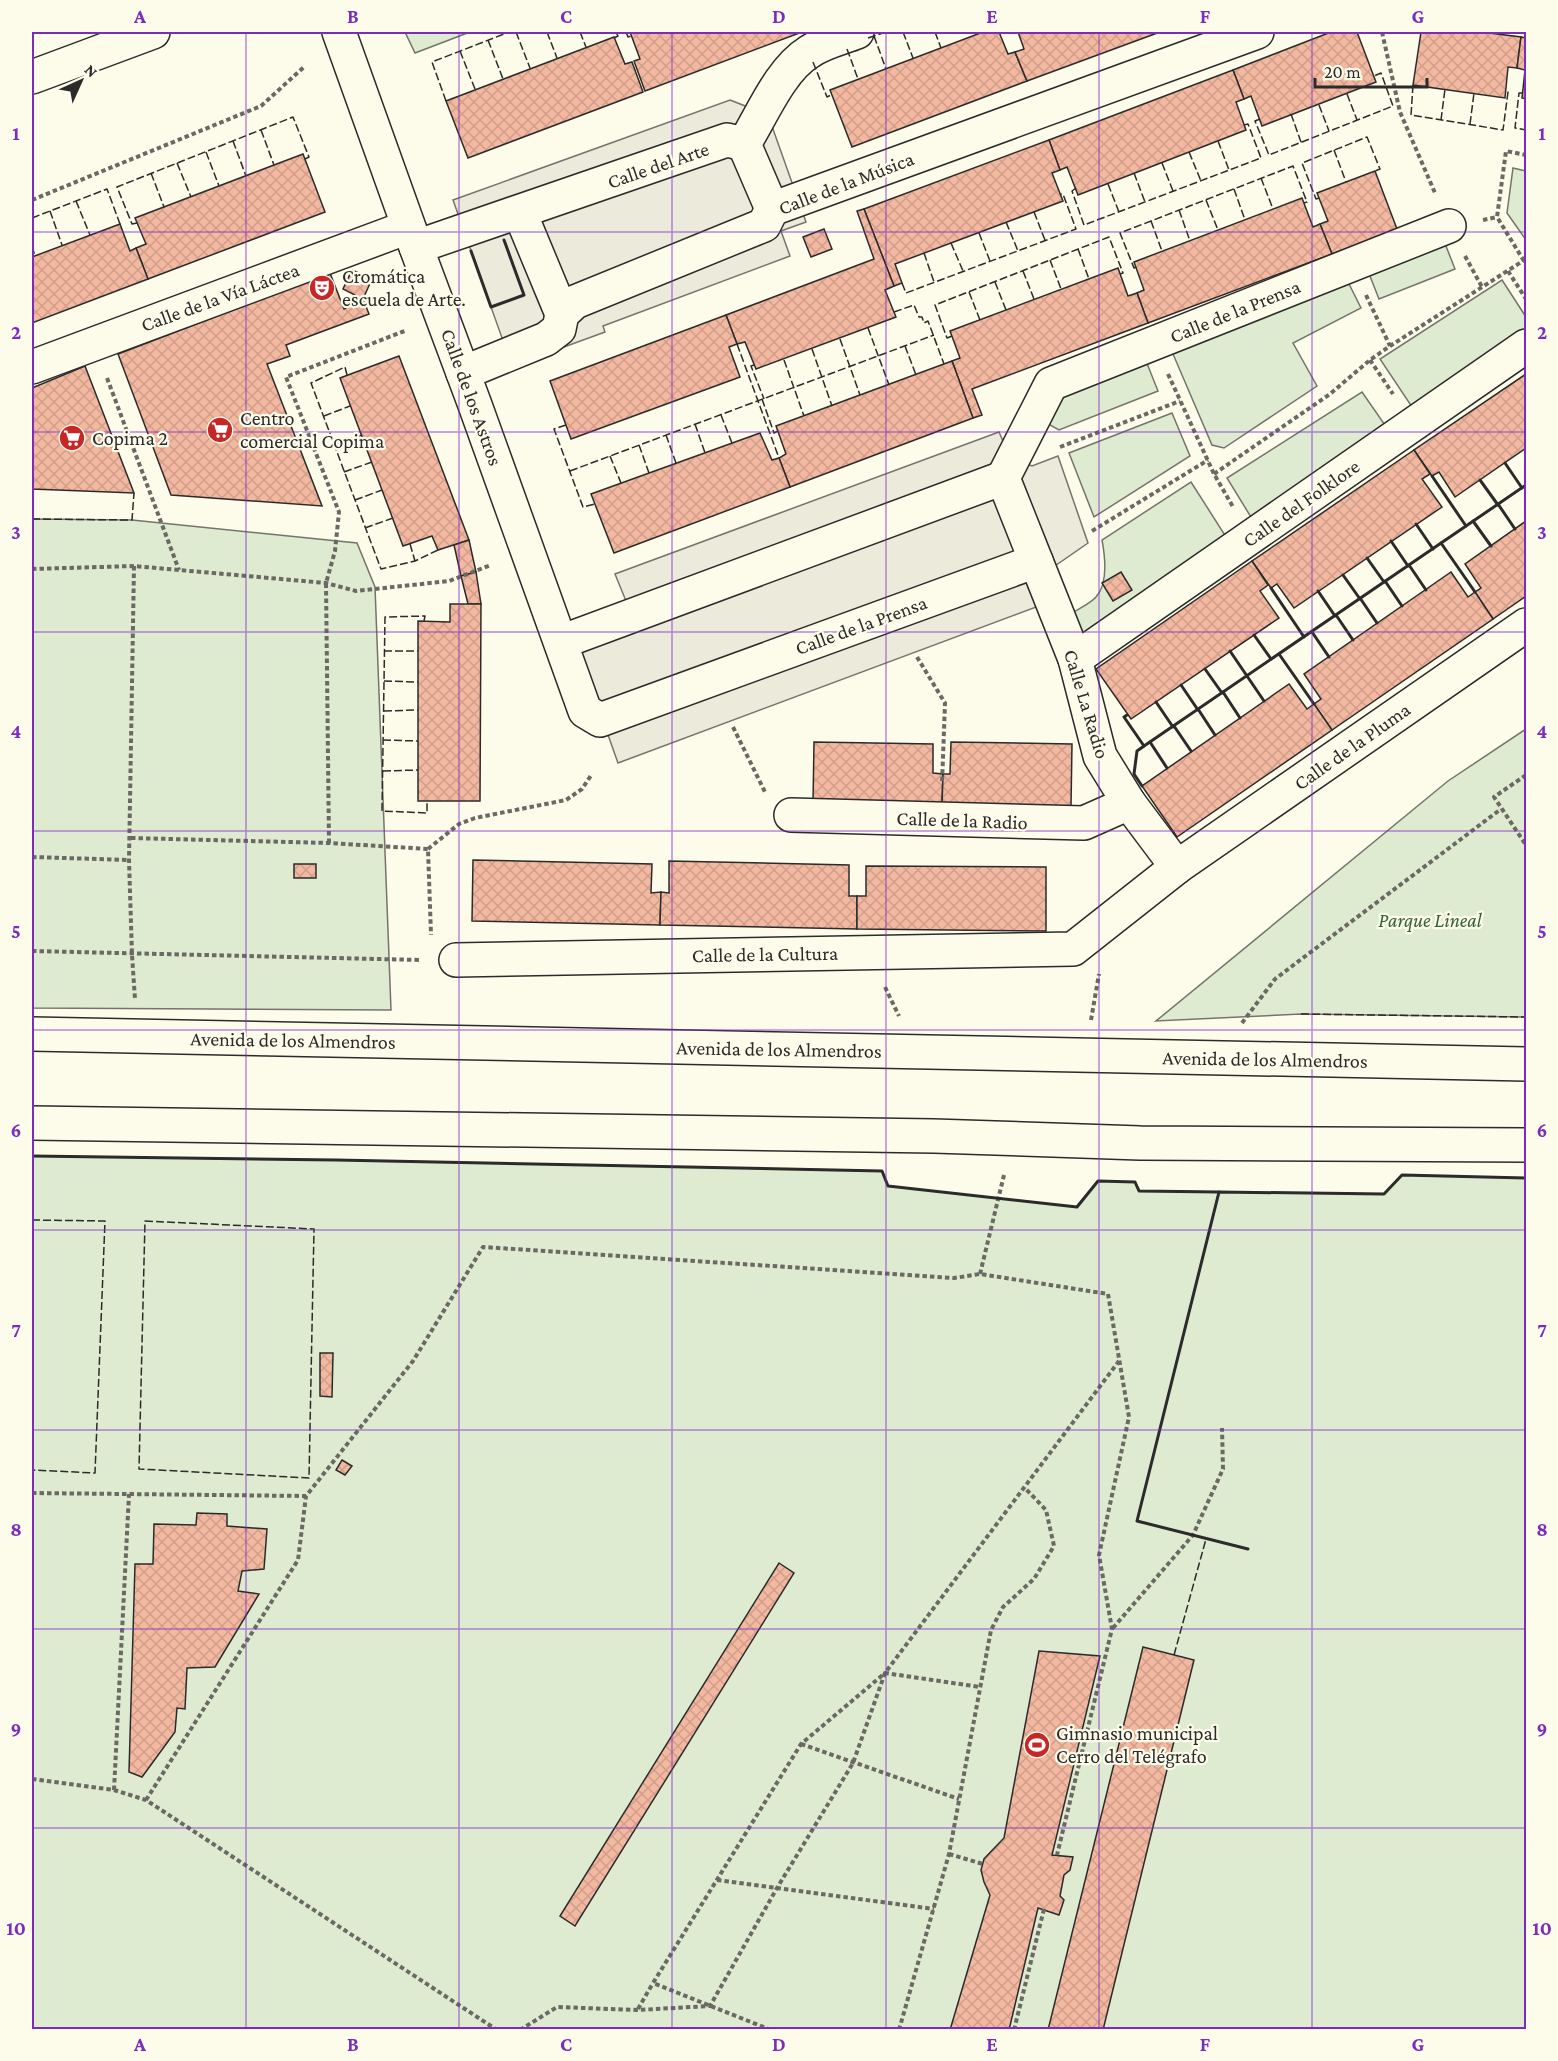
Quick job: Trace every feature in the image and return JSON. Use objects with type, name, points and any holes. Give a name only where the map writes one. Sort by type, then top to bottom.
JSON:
[{"type":"street","points":[[32,77],[153,32]]},
{"type":"street","name":"Calle de los Astros","points":[[339,32],[585,711],[600,720]]},
{"type":"street","points":[[772,209],[744,144],[796,61],[811,50],[857,32]]},
{"type":"street","name":"Calle de la Música","points":[[463,373],[546,339],[558,329],[562,314],[575,302],[764,225],[772,209],[1257,32]]},
{"type":"street","name":"Calle del Arte","points":[[412,237],[519,213],[727,141],[744,144]]},
{"type":"street","points":[[519,213],[562,314]]},
{"type":"street","name":"Calle de la Prensa","points":[[1003,478],[1051,384],[1449,226]]},
{"type":"street","name":"Calle de la Vía Láctea","points":[[32,367],[412,237]]},
{"type":"street","name":"Calle del Folklore","points":[[1075,659],[1527,346]]},
{"type":"street","points":[[561,642],[1003,478],[1036,561]]},
{"type":"street","name":"Calle de la Prensa","points":[[600,720],[1036,561]]},
{"type":"street","name":"Calle La Radio","points":[[1036,561],[1075,659],[1100,756],[1129,803],[1177,867]]},
{"type":"street","name":"Calle de la Pluma","points":[[1073,949],[1177,867],[1527,625]]},
{"type":"street","name":"Calle de la Radio","points":[[791,815],[1084,823],[1129,803]]},
{"type":"street","name":"Calle de la Cultura","points":[[444,960],[1073,949]]},
{"type":"street","name":"Avenida de los Almendros","points":[[32,1034],[1527,1064]]},
{"type":"street","points":[[32,1123],[934,1136],[1140,1143],[1527,1145]]},
{"type":"path","points":[[1382,32],[1400,112],[1449,226],[1482,287]]},
{"type":"path","points":[[32,200],[261,106],[304,67]]},
{"type":"path","points":[[1214,474],[1330,394],[1390,346],[1525,260],[1497,217],[1506,152],[1527,154]]},
{"type":"path","points":[[1352,265],[1390,346]]},
{"type":"path","points":[[1508,271],[1527,299]]},
{"type":"path","points":[[329,843],[326,584],[334,551],[339,512],[286,377],[407,330]]},
{"type":"path","points":[[1155,343],[1214,474],[1251,538]]},
{"type":"path","points":[[94,344],[179,570]]},
{"type":"path","points":[[1060,447],[1180,401]]},
{"type":"path","points":[[1092,531],[1208,460]]},
{"type":"path","points":[[32,569],[134,566],[326,584],[356,591],[449,581],[491,565]]},
{"type":"path","points":[[134,566],[129,860],[136,1009]]},
{"type":"path","points":[[917,657],[945,703],[940,820]]},
{"type":"path","points":[[733,727],[771,804],[791,815]]},
{"type":"path","points":[[131,838],[329,843],[428,849],[459,824],[475,818],[566,800],[582,789],[592,774]]},
{"type":"path","points":[[1527,775],[1494,797],[1527,845]]},
{"type":"path","points":[[1237,1029],[1275,979],[1501,809]]},
{"type":"path","points":[[32,951],[132,955],[444,960],[428,849]]},
{"type":"path","points":[[32,857],[129,860]]},
{"type":"path","points":[[1089,1029],[1101,964]]},
{"type":"path","points":[[980,1274],[1005,1168]]},
{"type":"path","points":[[146,1800],[298,1560],[306,1496],[413,1361],[483,1247],[954,1278],[980,1274],[1108,1294],[1129,1417],[1099,1555],[1112,1629],[1057,1855]]},
{"type":"path","points":[[637,2010],[801,1744],[885,1673],[1119,1360]]},
{"type":"path","points":[[1112,1629],[1193,1535],[1223,1469],[1222,1428]]},
{"type":"path","points":[[899,2030],[949,1854],[991,1630],[1003,1607],[1034,1579],[1054,1546],[1046,1510],[1025,1488]]},
{"type":"path","points":[[32,1493],[306,1496]]},
{"type":"path","points":[[114,1790],[129,1494]]},
{"type":"path","points":[[885,1673],[980,1687]]},
{"type":"path","points":[[710,2006],[777,1888],[853,1763],[885,1673]]},
{"type":"path","points":[[801,1744],[959,1799]]},
{"type":"path","points":[[32,1779],[114,1790],[146,1800],[497,2030]]},
{"type":"path","points":[[949,1854],[983,1864]]},
{"type":"path","points":[[717,1880],[934,1909]]},
{"type":"path","points":[[1014,2030],[1044,1909]]},
{"type":"path","points":[[653,1983],[771,2030]]},
{"type":"path","points":[[520,2030],[557,2007],[637,2010],[710,2006]]},
{"type":"green space","points":[[405,32],[470,32],[415,53]]},
{"type":"green space","points":[[1513,168],[1526,171],[1526,240],[1507,213]]},
{"type":"green space","points":[[1442,236],[1455,269],[1379,299],[1366,266]]},
{"type":"green space","points":[[1345,276],[1361,308],[1293,343],[1317,386],[1224,448],[1212,445],[1170,347]]},
{"type":"green space","points":[[1502,280],[1526,317],[1526,336],[1414,410],[1380,359]]},
{"type":"green space","points":[[1144,356],[1158,391],[1059,430],[1041,420],[1059,389]]},
{"type":"green space","points":[[1362,392],[1387,428],[1254,522],[1227,478]]},
{"type":"green space","points":[[1172,413],[1190,456],[1094,517],[1069,453]]},
{"type":"green space","points":[[1191,482],[1228,540],[1085,635],[1071,614],[1091,602],[1100,591],[1105,570],[1102,540]]},
{"type":"green space","points":[[32,519],[132,520],[357,543],[375,587],[391,1010],[32,1008]]},
{"type":"green space","name":"Parque Lineal","points":[[1526,729],[1526,1017],[1301,1014],[1156,1021],[1448,781]]},
{"type":"green space","points":[[32,1156],[882,1171],[888,1186],[1076,1207],[1098,1181],[1135,1182],[1140,1191],[1384,1194],[1402,1175],[1526,1178],[1526,2029],[32,2030]]},
{"type":"shaded area","points":[[730,100],[768,115],[806,222],[781,231],[790,256],[603,326],[605,332],[512,366],[453,200]]},
{"type":"shaded area","points":[[999,432],[1010,457],[1032,466],[1058,456],[1088,543],[1052,568],[1063,597],[618,763],[579,653],[626,601],[615,574]]},
{"type":"building","points":[[630,32],[802,32],[645,91],[634,61],[640,59]]},
{"type":"building","points":[[983,32],[999,32],[1008,54],[1015,52],[1027,81],[852,147],[830,90]]},
{"type":"building","points":[[1018,32],[1160,32],[1027,81],[1015,52],[1024,49]]},
{"type":"building","points":[[1331,32],[1357,32],[1376,82],[1262,126],[1251,96],[1244,99],[1233,70]]},
{"type":"building","points":[[1421,32],[1481,32],[1521,37],[1517,68],[1508,67],[1505,98],[1413,85]]},
{"type":"building","points":[[614,37],[625,64],[632,62],[643,92],[468,158],[446,101]]},
{"type":"building","points":[[1521,37],[1526,38],[1526,99],[1522,98],[1525,70],[1517,68]]},
{"type":"building","points":[[1233,70],[1244,99],[1236,102],[1246,130],[1078,195],[1067,167],[1060,170],[1049,140]]},
{"type":"building","points":[[1049,140],[1060,170],[1052,173],[1063,201],[895,264],[902,283],[894,286],[864,209]]},
{"type":"building","points":[[303,154],[325,212],[148,279],[136,248],[146,244],[135,218]]},
{"type":"building","points":[[1375,171],[1397,229],[1332,254],[1320,224],[1328,221],[1317,193]]},
{"type":"building","points":[[1302,198],[1313,227],[1320,224],[1332,254],[1148,323],[1137,293],[1144,290],[1134,262]]},
{"type":"building","points":[[864,209],[894,286],[885,290],[896,317],[756,369],[745,342],[737,344],[726,315],[874,259],[857,211]]},
{"type":"building","points":[[120,224],[130,251],[136,248],[148,279],[32,323],[32,257]]},
{"type":"building","points":[[824,229],[832,249],[811,257],[803,237]]},
{"type":"building","points":[[1118,268],[1128,296],[1137,293],[1148,323],[972,389],[982,415],[973,418],[952,361],[960,358],[950,331]]},
{"type":"building","name":"Centro comercial Copima","points":[[352,270],[372,279],[363,299],[369,314],[286,345],[290,356],[267,364],[322,506],[171,495],[118,354],[330,273],[344,309],[350,306],[355,295],[343,289]]},
{"type":"building","points":[[726,315],[737,344],[729,347],[740,377],[571,439],[550,381]]},
{"type":"building","points":[[399,356],[469,540],[438,550],[432,536],[403,546],[340,378]]},
{"type":"building","points":[[952,361],[973,418],[790,487],[779,458],[786,454],[776,426]]},
{"type":"building","name":"Copima 2","points":[[85,366],[134,493],[32,489],[32,388]]},
{"type":"building","points":[[1526,374],[1526,448],[1455,497],[1439,472],[1432,476],[1414,450]]},
{"type":"building","points":[[760,433],[772,460],[779,458],[790,487],[614,553],[591,494]]},
{"type":"building","points":[[1414,450],[1430,474],[1422,479],[1442,507],[1294,608],[1277,584],[1271,588],[1252,561]]},
{"type":"building","points":[[1526,521],[1526,596],[1493,619],[1475,592],[1481,588],[1465,564]]},
{"type":"building","points":[[469,540],[476,572],[461,576],[454,545]]},
{"type":"building","points":[[1252,561],[1268,585],[1260,591],[1279,618],[1131,719],[1096,669]]},
{"type":"building","points":[[476,572],[481,604],[468,604],[461,576]]},
{"type":"building","points":[[1121,572],[1132,590],[1113,601],[1102,583]]},
{"type":"building","points":[[1451,572],[1468,597],[1475,592],[1493,619],[1332,730],[1314,704],[1321,699],[1304,674]]},
{"type":"building","points":[[450,604],[481,604],[480,801],[418,801],[418,621],[450,622]]},
{"type":"building","points":[[1289,684],[1307,709],[1314,704],[1332,730],[1177,837],[1142,786]]},
{"type":"building","points":[[814,742],[933,744],[933,773],[943,774],[942,805],[813,804]]},
{"type":"building","points":[[951,742],[1072,744],[1071,807],[942,805],[943,774],[950,774]]},
{"type":"building","points":[[473,860],[652,864],[651,893],[661,892],[660,925],[472,921]]},
{"type":"building","points":[[669,861],[849,865],[849,896],[857,896],[857,929],[660,925],[661,892],[669,893]]},
{"type":"building","points":[[294,864],[316,864],[316,878],[294,878]]},
{"type":"building","points":[[866,866],[1046,867],[1046,931],[857,929],[857,896],[866,896]]},
{"type":"building","points":[[320,1353],[333,1353],[332,1397],[320,1396]]},
{"type":"building","points":[[342,1460],[352,1466],[345,1475],[336,1470]]},
{"type":"building","points":[[197,1513],[227,1514],[227,1526],[267,1529],[264,1569],[242,1571],[238,1591],[259,1594],[215,1667],[187,1668],[185,1709],[177,1708],[175,1732],[142,1777],[129,1772],[135,1564],[153,1564],[154,1524],[196,1525]]},
{"type":"building","points":[[779,1563],[794,1573],[575,1926],[560,1916]]},
{"type":"building","points":[[1143,1647],[1194,1660],[1103,2030],[1048,2030]]},
{"type":"building","points":[[1039,1651],[1100,1656],[1052,1855],[1073,1857],[1070,1870],[1064,1875],[1060,1896],[1064,1900],[1059,1915],[1038,1908],[1009,2030],[950,2030],[990,1895],[981,1870],[984,1859],[1004,1838]]},
{"type":"fence","points":[[446,101],[432,62],[509,32]]},
{"type":"fence","points":[[516,32],[530,68]]},
{"type":"fence","points":[[547,32],[557,58]]},
{"type":"fence","points":[[580,32],[586,47]]},
{"type":"fence","points":[[614,38],[618,36],[616,32]]},
{"type":"fence","points":[[626,32],[628,37],[631,36]]},
{"type":"fence","points":[[868,38],[886,32]]},
{"type":"fence","points":[[903,32],[913,58]]},
{"type":"fence","points":[[935,32],[941,48]]},
{"type":"fence","points":[[874,36],[886,69]]},
{"type":"fence","points":[[488,40],[503,79]]},
{"type":"fence","points":[[847,49],[858,79]]},
{"type":"fence","points":[[460,51],[475,89]]},
{"type":"fence","points":[[813,62],[827,97],[831,95]]},
{"type":"fence","points":[[1260,119],[1255,121],[1269,155],[1393,106],[1381,73],[1374,76]]},
{"type":"fence","points":[[1413,85],[1411,115],[1503,130],[1508,92],[1505,92]]},
{"type":"fence","points":[[1441,120],[1445,89]]},
{"type":"fence","points":[[1470,124],[1474,93]]},
{"type":"fence","points":[[1523,93],[1519,93],[1515,128],[1526,130]]},
{"type":"fence","points":[[1347,94],[1357,120]]},
{"type":"fence","points":[[1319,105],[1329,131]]},
{"type":"fence","points":[[1291,114],[1301,142]]},
{"type":"fence","points":[[137,223],[132,224],[117,187],[293,117],[309,157],[305,159]]},
{"type":"fence","points":[[1076,188],[1072,191],[1084,225],[1261,158],[1248,124],[1244,125]]},
{"type":"fence","points":[[261,130],[274,165]]},
{"type":"fence","points":[[1319,198],[1316,199],[1302,163],[1367,137],[1380,169],[1375,171]]},
{"type":"fence","points":[[233,141],[246,176]]},
{"type":"fence","points":[[1218,141],[1229,170]]},
{"type":"fence","points":[[1334,150],[1346,182]]},
{"type":"fence","points":[[206,152],[219,186]]},
{"type":"fence","points":[[1189,152],[1201,181]]},
{"type":"fence","points":[[177,163],[191,197]]},
{"type":"fence","points":[[1162,163],[1173,191]]},
{"type":"fence","points":[[1136,267],[1134,268],[1120,233],[1293,166],[1307,202],[1304,203]]},
{"type":"fence","points":[[151,173],[164,207]]},
{"type":"fence","points":[[1134,173],[1145,202]]},
{"type":"fence","points":[[1261,178],[1273,209]]},
{"type":"fence","points":[[1108,184],[1119,212]]},
{"type":"fence","points":[[32,218],[107,189],[120,224]]},
{"type":"fence","points":[[1234,189],[1245,220]]},
{"type":"fence","points":[[902,283],[906,293],[1076,229],[1063,194],[1061,194]]},
{"type":"fence","points":[[1206,200],[1218,230]]},
{"type":"fence","points":[[76,201],[90,235]]},
{"type":"fence","points":[[1179,210],[1190,241]]},
{"type":"fence","points":[[50,211],[62,245]]},
{"type":"fence","points":[[1034,212],[1045,240]]},
{"type":"fence","points":[[1151,221],[1162,251]]},
{"type":"fence","points":[[1006,222],[1018,251]]},
{"type":"fence","points":[[979,233],[990,261]]},
{"type":"fence","points":[[952,336],[947,338],[935,305],[1109,237],[1123,273],[1120,274]]},
{"type":"fence","points":[[951,243],[963,271]]},
{"type":"fence","points":[[32,246],[35,256]]},
{"type":"fence","points":[[1078,249],[1089,279]]},
{"type":"fence","points":[[924,253],[934,282]]},
{"type":"fence","points":[[1050,260],[1061,289]]},
{"type":"fence","points":[[1023,271],[1034,299]]},
{"type":"fence","points":[[995,282],[1006,310]]},
{"type":"fence","points":[[969,292],[980,320]]},
{"type":"fence","points":[[894,312],[914,305],[924,323],[928,321],[944,364]]},
{"type":"fence","points":[[868,328],[889,385]]},
{"type":"fence","points":[[570,471],[934,335]]},
{"type":"fence","points":[[840,339],[860,395]]},
{"type":"fence","points":[[737,344],[779,458]]},
{"type":"fence","points":[[905,346],[916,375]]},
{"type":"fence","points":[[812,349],[832,406]]},
{"type":"fence","points":[[784,360],[804,416]]},
{"type":"fence","points":[[754,365],[751,366],[764,399]]},
{"type":"fence","points":[[347,375],[345,367],[311,383],[381,569],[415,561],[438,550]]},
{"type":"fence","points":[[762,399],[774,433],[778,431]]},
{"type":"fence","points":[[324,416],[350,406]]},
{"type":"fence","points":[[721,415],[732,443]]},
{"type":"fence","points":[[695,424],[705,453]]},
{"type":"fence","points":[[566,425],[554,429],[583,507],[595,504]]},
{"type":"fence","points":[[334,444],[362,435]]},
{"type":"fence","points":[[666,435],[676,463]]},
{"type":"fence","points":[[639,445],[649,473]]},
{"type":"fence","points":[[610,456],[621,483]]},
{"type":"fence","points":[[344,472],[372,462]]},
{"type":"fence","points":[[355,500],[382,490]]},
{"type":"fence","points":[[32,519],[132,520],[134,493]]},
{"type":"fence","points":[[365,528],[393,518]]},
{"type":"fence","points":[[410,544],[415,561]]},
{"type":"fence","points":[[424,621],[425,616],[385,617],[382,811],[427,813],[427,800]]},
{"type":"fence","points":[[384,651],[418,651]]},
{"type":"fence","points":[[384,681],[418,682]]},
{"type":"fence","points":[[384,711],[418,710]]},
{"type":"fence","points":[[383,740],[418,741]]},
{"type":"fence","points":[[383,771],[418,770]]},
{"type":"fence","points":[[1301,1014],[1526,1017]]},
{"type":"fence","points":[[32,1220],[105,1221],[95,1473],[32,1470]]},
{"type":"fence","points":[[145,1221],[314,1229],[309,1478],[139,1469],[145,1221]]},
{"type":"fence","points":[[1174,1655],[1206,1539]]},
{"type":"wall","points":[[471,251],[491,307],[524,295],[504,240]]},
{"type":"wall","points":[[1505,463],[1522,488]]},
{"type":"wall","points":[[1432,476],[1466,526]]},
{"type":"wall","points":[[1480,480],[1498,505]]},
{"type":"wall","points":[[1144,746],[1526,485]]},
{"type":"wall","points":[[1498,504],[1515,529]]},
{"type":"wall","points":[[1473,521],[1491,546]]},
{"type":"wall","points":[[1416,524],[1433,549]]},
{"type":"wall","points":[[1391,541],[1408,566]]},
{"type":"wall","points":[[1441,543],[1475,592]]},
{"type":"wall","points":[[1367,558],[1384,582]]},
{"type":"wall","points":[[1409,565],[1426,590]]},
{"type":"wall","points":[[1343,575],[1360,599]]},
{"type":"wall","points":[[1385,581],[1402,606]]},
{"type":"wall","points":[[1271,588],[1304,637]]},
{"type":"wall","points":[[1318,591],[1335,616]]},
{"type":"wall","points":[[1360,598],[1377,623]]},
{"type":"wall","points":[[1336,615],[1353,640]]},
{"type":"wall","points":[[1312,632],[1329,657]]},
{"type":"wall","points":[[1254,635],[1271,659]]},
{"type":"wall","points":[[1230,651],[1247,676]]},
{"type":"wall","points":[[1279,654],[1314,704]]},
{"type":"wall","points":[[1205,669],[1222,693]]},
{"type":"wall","points":[[1247,676],[1264,701]]},
{"type":"wall","points":[[1181,685],[1198,710]]},
{"type":"wall","points":[[1223,692],[1240,718]]},
{"type":"wall","points":[[1156,702],[1173,727]]},
{"type":"wall","points":[[1198,709],[1215,735]]},
{"type":"wall","points":[[1127,715],[1124,717],[1144,746],[1137,751],[1134,774],[1142,786]]},
{"type":"wall","points":[[1174,726],[1191,751]]},
{"type":"wall","points":[[1150,742],[1167,768]]},
{"type":"wall","points":[[32,1156],[882,1171],[888,1186],[1077,1207],[1098,1181],[1135,1182],[1139,1191],[1219,1192]]},
{"type":"wall","points":[[1248,1549],[1137,1521],[1219,1192],[1384,1194],[1402,1175],[1526,1178]]},
{"type":"place","name":"Cromática escuela de Arte.","points":[[322,288]]},
{"type":"place","name":"Centro comercial Copima","points":[[220,430]]},
{"type":"place","name":"Copima 2","points":[[72,438]]},
{"type":"place","name":"Gimnasio municipal Cerro del Telégrafo","points":[[1037,1745]]}]
